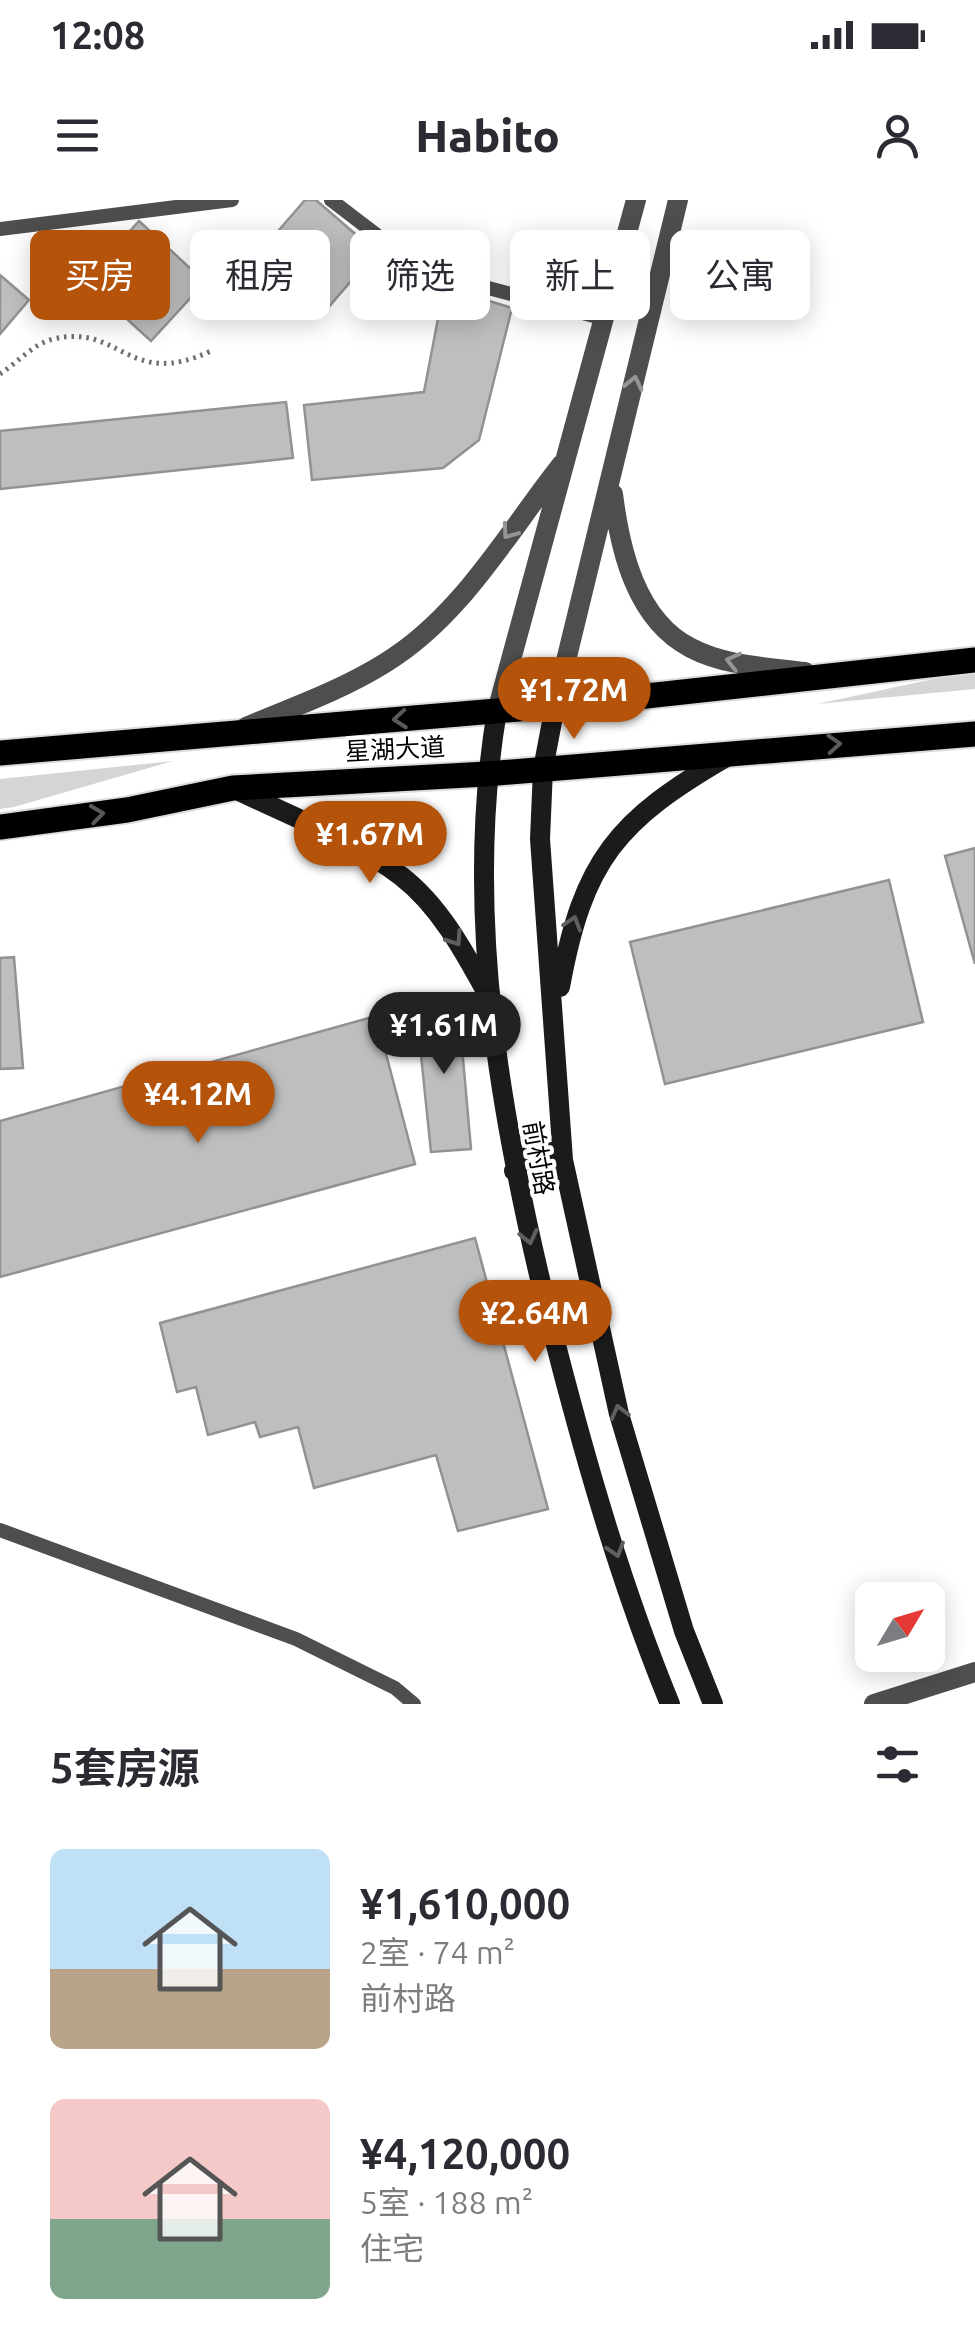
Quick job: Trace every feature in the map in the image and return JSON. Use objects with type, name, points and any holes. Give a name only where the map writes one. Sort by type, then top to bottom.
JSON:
[{"type":"main road","name":"星湖大道","points":[[0,753],[555,706],[975,660]]},
{"type":"main road","name":"前村路","points":[[555,706],[544,769],[540,839],[563,1160],[619,1414],[676,1608],[713,1704]]},
{"type":"main road","name":"前村路","points":[[497,711],[486,774],[481,844],[493,1003],[514,1171],[575,1419],[640,1628],[670,1704]]},
{"type":"main road","name":"星湖大道","points":[[0,827],[127,810],[234,788],[486,774],[975,734]]},
{"type":"main road","points":[[554,1018],[571,926],[588,881],[612,842],[679,784],[737,751]]},
{"type":"main road","points":[[234,788],[358,849],[403,878],[434,909],[493,1003]]},
{"type":"main road","points":[[514,1171],[526,1156],[551,1152],[563,1160]]},
{"type":"street","name":"前村路","points":[[628,230],[636,200]]},
{"type":"street","name":"前村路","points":[[555,706],[678,200]]},
{"type":"street","name":"前村路","points":[[497,711],[605,320]]},
{"type":"street","points":[[236,732],[386,663],[423,635],[480,572],[569,454]]},
{"type":"street","points":[[611,478],[623,551],[633,583],[657,619],[689,648],[736,663],[829,675]]},
{"type":"street","points":[[874,1704],[975,1672]]},
{"type":"lane","points":[[0,229],[232,200]]},
{"type":"lane","points":[[331,200],[424,270],[510,293]]},
{"type":"lane","points":[[0,1530],[296,1639],[396,1688],[414,1704]]},
{"type":"path","points":[[0,374],[51,339],[106,342],[134,360],[156,365],[179,366],[212,351]]},
{"type":"shaded area","points":[[975,670],[975,689],[817,704]]},
{"type":"shaded area","points":[[173,761],[14,807],[0,809],[0,779]]},
{"type":"building","points":[[305,200],[316,200],[351,230],[350,282],[330,306],[330,230],[279,230]]},
{"type":"building","points":[[139,221],[149,230],[131,230]]},
{"type":"building","points":[[170,250],[190,268],[190,298],[151,341],[128,320],[170,320]]},
{"type":"building","points":[[0,275],[29,300],[0,334]]},
{"type":"building","points":[[490,301],[510,307],[479,440],[443,468],[312,480],[304,405],[424,392],[438,320],[490,320]]},
{"type":"building","points":[[286,402],[293,458],[0,489],[0,431]]},
{"type":"building","points":[[975,848],[975,964],[945,856]]},
{"type":"building","points":[[889,880],[923,1022],[665,1084],[630,942]]},
{"type":"building","points":[[14,957],[23,1068],[0,1069],[0,958]]},
{"type":"building","points":[[458,1002],[471,1149],[431,1152],[416,1007]]},
{"type":"building","points":[[376,1016],[415,1164],[0,1277],[0,1121]]},
{"type":"building","points":[[475,1238],[548,1509],[458,1531],[436,1455],[314,1488],[298,1427],[260,1437],[255,1422],[208,1435],[196,1387],[177,1392],[160,1323]]}]
